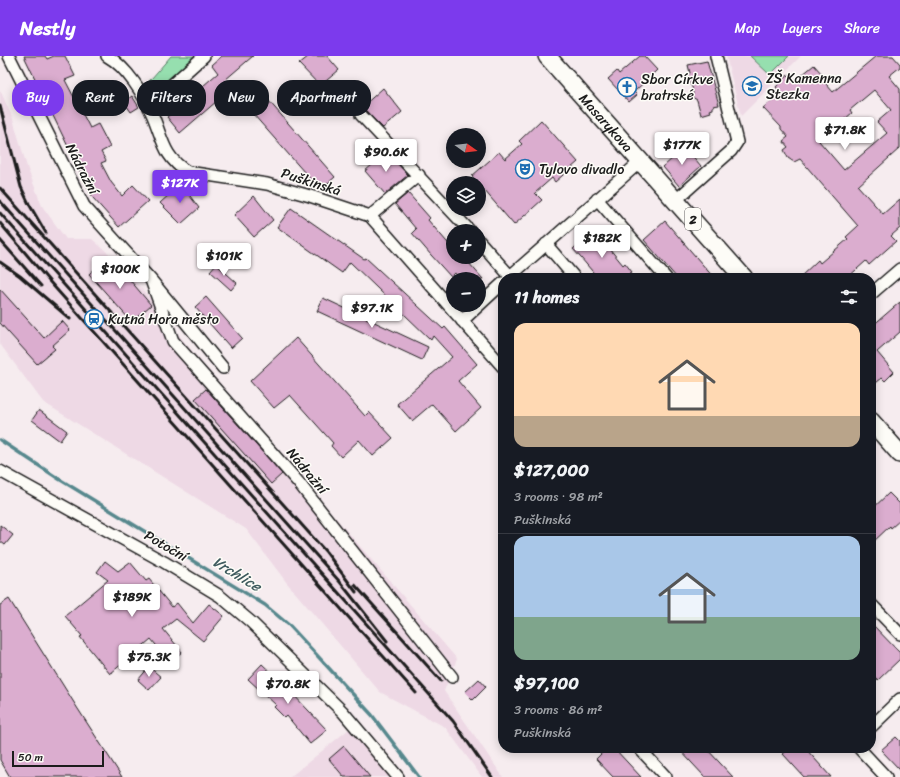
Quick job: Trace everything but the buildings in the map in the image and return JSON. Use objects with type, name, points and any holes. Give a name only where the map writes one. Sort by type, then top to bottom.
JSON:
[{"type":"main road","name":"Masarykova","points":[[547,56],[740,273]]},
{"type":"main road","points":[[876,427],[900,454]]},
{"type":"street","name":"Nádražní","points":[[9,56],[84,206],[151,280],[224,368]]},
{"type":"street","name":"Puškinská","points":[[107,56],[124,68],[137,89]]},
{"type":"street","points":[[177,80],[204,56]]},
{"type":"street","points":[[676,200],[731,150],[737,142],[716,56]]},
{"type":"street","name":"Puškinská","points":[[152,116],[169,157],[177,166],[188,172],[247,180],[310,196],[370,216]]},
{"type":"street","points":[[362,116],[464,224]]},
{"type":"street","points":[[514,273],[597,198],[641,161]]},
{"type":"street","points":[[419,175],[370,216],[498,361]]},
{"type":"street","points":[[597,198],[662,273]]},
{"type":"street","points":[[546,244],[571,273]]},
{"type":"street","points":[[486,250],[503,273]]},
{"type":"street","points":[[876,290],[900,269]]},
{"type":"street","name":"Nádražní","points":[[151,280],[172,341],[298,482],[452,678]]},
{"type":"street","points":[[462,321],[498,287]]},
{"type":"street","name":"Potoční","points":[[0,471],[160,560],[220,596],[251,622],[343,712],[398,777]]},
{"type":"street","points":[[876,609],[900,634]]},
{"type":"street","points":[[876,722],[900,699]]},
{"type":"street","points":[[644,753],[666,777]]},
{"type":"street","points":[[864,753],[886,777]]},
{"type":"shaded area","name":"ZŠ Kamenna Stezka","points":[[726,56],[801,56],[741,116]]},
{"type":"shaded area","points":[[0,90],[13,119],[27,167],[42,206],[66,239],[92,239],[115,259],[149,297],[186,344],[457,659],[444,691],[503,777],[482,777],[445,727],[380,692],[287,583],[246,529],[43,402],[0,344]]},
{"type":"shaded area","points":[[354,725],[393,777],[290,777]]},
{"type":"green space","points":[[171,56],[195,56],[169,80],[150,80]]},
{"type":"green space","points":[[750,56],[789,56],[770,75]]},
{"type":"waterway","name":"Vrchlice","points":[[0,440],[59,479],[265,605],[290,626],[372,715],[419,777]]},
{"type":"railway","points":[[0,106],[21,187],[46,233]]},
{"type":"railway","points":[[0,188],[326,552],[356,592]]},
{"type":"railway","points":[[0,201],[340,582],[387,641]]},
{"type":"railway","points":[[0,213],[453,721],[492,777]]},
{"type":"railway","points":[[0,223],[49,281],[416,693]]},
{"type":"railway","points":[[0,240],[41,286]]},
{"type":"railway","points":[[0,262],[20,276],[70,319]]},
{"type":"railway","points":[[355,585],[441,681]]},
{"type":"place","name":"ZŠ Kamenna Stezka","points":[[752,86]]},
{"type":"place","name":"Sbor Církve bratrské","points":[[627,87]]},
{"type":"place","name":"Tylovo divadlo","points":[[525,169]]},
{"type":"place","name":"Kutná Hora město","points":[[94,319]]}]
